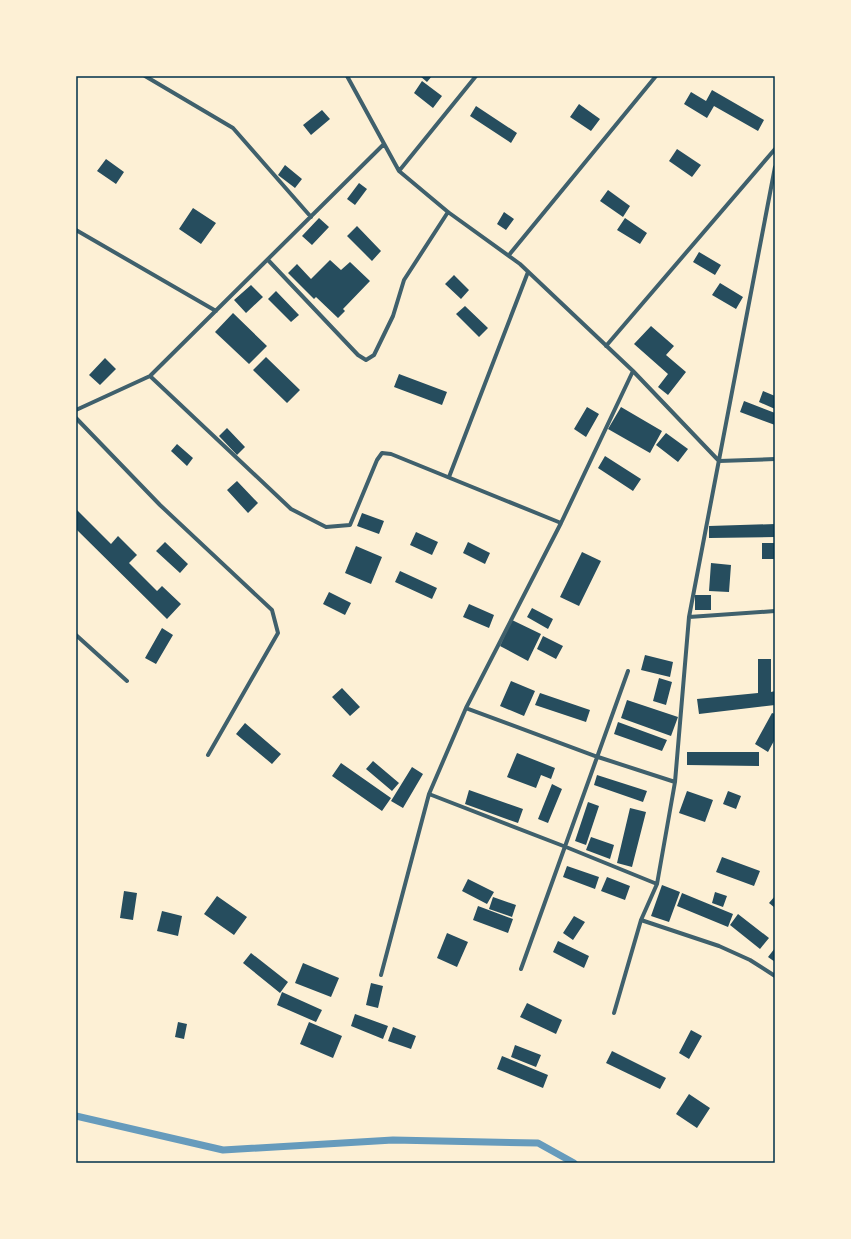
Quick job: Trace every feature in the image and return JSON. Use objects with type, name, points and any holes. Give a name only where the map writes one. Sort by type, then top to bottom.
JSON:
[{"type":"street","points":[[145,76],[233,128],[311,217]]},
{"type":"street","points":[[347,76],[399,171],[448,212],[509,255],[528,272],[633,371],[719,461],[775,459]]},
{"type":"street","points":[[399,171],[476,76]]},
{"type":"street","points":[[509,255],[656,76]]},
{"type":"street","points":[[76,410],[150,376],[384,144]]},
{"type":"street","points":[[606,346],[775,148]]},
{"type":"street","points":[[614,1013],[641,920],[657,884],[674,782],[689,617],[775,167]]},
{"type":"street","points":[[268,260],[358,355],[366,360],[374,355],[393,316],[404,280],[448,212]]},
{"type":"street","points":[[76,230],[216,311]]},
{"type":"street","points":[[448,477],[528,272]]},
{"type":"street","points":[[381,975],[429,794],[466,708],[561,523],[633,371]]},
{"type":"street","points":[[150,376],[291,509],[326,527],[350,525],[382,453],[391,454],[561,523]]},
{"type":"street","points":[[76,418],[160,505],[272,610],[278,632],[208,755]]},
{"type":"street","points":[[689,617],[775,611]]},
{"type":"street","points":[[76,635],[127,681]]},
{"type":"street","points":[[521,969],[628,671]]},
{"type":"street","points":[[466,708],[598,757],[674,782]]},
{"type":"street","points":[[429,794],[657,884]]},
{"type":"street","points":[[641,920],[719,946],[750,960],[775,976]]},
{"type":"building","points":[[420,76],[432,76],[427,82]]},
{"type":"building","points":[[422,81],[442,96],[433,108],[414,93]]},
{"type":"building","points":[[712,90],[764,120],[758,131],[714,106],[707,118],[684,104],[691,92],[706,101]]},
{"type":"building","points":[[579,104],[600,119],[591,131],[570,117]]},
{"type":"building","points":[[476,106],[517,133],[511,143],[470,116]]},
{"type":"building","points":[[322,110],[330,119],[311,135],[303,125]]},
{"type":"building","points":[[677,149],[701,165],[692,177],[669,161]]},
{"type":"building","points":[[106,159],[124,172],[116,184],[97,171]]},
{"type":"building","points":[[285,165],[302,179],[295,188],[278,175]]},
{"type":"building","points":[[359,183],[367,189],[355,205],[347,199]]},
{"type":"building","points":[[608,190],[630,206],[623,217],[600,201]]},
{"type":"building","points":[[193,208],[216,223],[201,244],[179,229]]},
{"type":"building","points":[[504,212],[514,219],[506,230],[497,224]]},
{"type":"building","points":[[319,218],[329,227],[312,245],[302,236]]},
{"type":"building","points":[[625,218],[647,233],[640,244],[617,230]]},
{"type":"building","points":[[357,226],[381,251],[372,261],[347,236]]},
{"type":"building","points":[[699,252],[721,265],[715,275],[693,262]]},
{"type":"building","points":[[330,260],[341,270],[350,262],[370,281],[343,309],[345,311],[338,318],[316,297],[314,299],[288,273],[297,264],[311,279]]},
{"type":"building","points":[[454,275],[469,290],[461,299],[445,284]]},
{"type":"building","points":[[720,283],[743,297],[736,309],[712,295]]},
{"type":"building","points":[[251,285],[263,297],[246,313],[234,300]]},
{"type":"building","points":[[276,291],[299,315],[291,322],[268,299]]},
{"type":"building","points":[[465,306],[488,328],[479,337],[456,314]]},
{"type":"building","points":[[233,313],[267,346],[249,364],[215,332]]},
{"type":"building","points":[[651,326],[674,346],[666,355],[686,372],[668,395],[658,387],[668,374],[634,344]]},
{"type":"building","points":[[266,357],[300,390],[287,403],[253,370]]},
{"type":"building","points":[[105,358],[116,369],[100,385],[89,375]]},
{"type":"building","points":[[399,374],[447,392],[442,405],[394,387]]},
{"type":"building","points":[[763,391],[775,396],[775,409],[759,402]]},
{"type":"building","points":[[744,401],[775,413],[775,425],[740,412]]},
{"type":"building","points":[[587,407],[599,414],[586,437],[574,429]]},
{"type":"building","points":[[621,407],[662,431],[650,453],[608,429]]},
{"type":"building","points":[[227,428],[245,447],[237,455],[219,436]]},
{"type":"building","points":[[666,433],[688,449],[678,462],[656,445]]},
{"type":"building","points":[[177,444],[193,458],[187,466],[171,451]]},
{"type":"building","points":[[605,456],[641,479],[633,491],[598,468]]},
{"type":"building","points":[[237,481],[258,503],[248,513],[227,490]]},
{"type":"building","points":[[76,509],[111,544],[118,536],[137,555],[129,563],[157,591],[162,586],[181,604],[167,619],[76,529]]},
{"type":"building","points":[[362,513],[384,521],[379,534],[357,526]]},
{"type":"building","points":[[775,524],[775,537],[709,538],[709,526]]},
{"type":"building","points":[[416,532],[438,542],[432,555],[410,545]]},
{"type":"building","points":[[165,542],[188,564],[180,573],[156,551]]},
{"type":"building","points":[[468,542],[490,553],[485,564],[463,553]]},
{"type":"building","points":[[762,543],[775,543],[775,559],[762,559]]},
{"type":"building","points":[[356,546],[382,557],[371,584],[345,573]]},
{"type":"building","points":[[582,552],[601,561],[579,606],[560,597]]},
{"type":"building","points":[[711,563],[731,565],[729,592],[709,591]]},
{"type":"building","points":[[400,571],[437,588],[432,599],[395,582]]},
{"type":"building","points":[[329,592],[351,603],[345,615],[323,604]]},
{"type":"building","points":[[695,595],[711,595],[711,610],[695,610]]},
{"type":"building","points":[[469,604],[494,615],[489,628],[463,617]]},
{"type":"building","points":[[532,608],[553,619],[548,629],[527,617]]},
{"type":"building","points":[[512,620],[541,634],[528,661],[500,646]]},
{"type":"building","points":[[162,628],[173,635],[156,664],[145,658]]},
{"type":"building","points":[[543,636],[563,646],[556,659],[537,649]]},
{"type":"building","points":[[645,655],[673,662],[670,677],[641,670]]},
{"type":"building","points":[[758,659],[771,659],[771,692],[775,691],[775,705],[699,714],[697,699],[758,693]]},
{"type":"building","points":[[659,678],[672,682],[666,705],[653,701]]},
{"type":"building","points":[[511,681],[535,691],[524,716],[500,706]]},
{"type":"building","points":[[342,688],[360,707],[350,716],[332,697]]},
{"type":"building","points":[[540,693],[590,710],[586,722],[535,705]]},
{"type":"building","points":[[627,700],[678,717],[671,736],[621,718]]},
{"type":"building","points":[[772,713],[775,714],[775,739],[768,752],[755,744]]},
{"type":"building","points":[[618,722],[667,740],[662,751],[614,734]]},
{"type":"building","points":[[245,723],[281,754],[272,764],[236,734]]},
{"type":"building","points":[[687,752],[759,752],[759,766],[687,765]]},
{"type":"building","points":[[517,753],[555,768],[551,779],[541,775],[536,788],[507,777]]},
{"type":"building","points":[[373,761],[399,783],[392,791],[366,769]]},
{"type":"building","points":[[341,763],[391,798],[382,811],[332,776]]},
{"type":"building","points":[[412,767],[423,774],[403,808],[391,801]]},
{"type":"building","points":[[597,775],[647,791],[643,802],[594,785]]},
{"type":"building","points":[[552,784],[562,789],[548,823],[538,819]]},
{"type":"building","points":[[469,790],[523,809],[518,823],[465,804]]},
{"type":"building","points":[[687,791],[713,800],[705,822],[679,813]]},
{"type":"building","points":[[728,791],[741,796],[736,809],[723,804]]},
{"type":"building","points":[[588,802],[599,806],[586,845],[575,841]]},
{"type":"building","points":[[630,808],[646,812],[632,867],[617,863]]},
{"type":"building","points":[[591,837],[614,845],[610,859],[586,850]]},
{"type":"building","points":[[722,857],[760,871],[754,886],[716,872]]},
{"type":"building","points":[[567,866],[599,877],[595,889],[563,877]]},
{"type":"building","points":[[607,877],[630,886],[625,900],[601,891]]},
{"type":"building","points":[[468,879],[494,892],[487,904],[462,891]]},
{"type":"building","points":[[662,885],[680,892],[669,922],[651,916]]},
{"type":"building","points":[[124,891],[137,893],[133,920],[120,918]]},
{"type":"building","points":[[715,892],[727,896],[723,907],[712,903]]},
{"type":"building","points":[[682,893],[733,914],[728,927],[677,906]]},
{"type":"building","points":[[217,896],[247,917],[234,935],[204,914]]},
{"type":"building","points":[[775,896],[775,908],[769,903]]},
{"type":"building","points":[[493,897],[516,905],[512,917],[489,909]]},
{"type":"building","points":[[478,906],[513,919],[508,933],[473,920]]},
{"type":"building","points":[[162,911],[182,916],[178,936],[157,931]]},
{"type":"building","points":[[738,914],[769,938],[760,949],[730,925]]},
{"type":"building","points":[[574,916],[585,922],[573,940],[563,933]]},
{"type":"building","points":[[447,933],[468,942],[457,967],[437,958]]},
{"type":"building","points":[[558,941],[589,956],[584,968],[553,952]]},
{"type":"building","points":[[775,948],[775,962],[768,957]]},
{"type":"building","points":[[251,953],[288,982],[280,993],[243,963]]},
{"type":"building","points":[[303,963],[339,978],[331,997],[295,983]]},
{"type":"building","points":[[371,983],[383,986],[378,1008],[366,1005]]},
{"type":"building","points":[[282,992],[322,1010],[316,1022],[277,1005]]},
{"type":"building","points":[[527,1003],[562,1020],[556,1034],[520,1017]]},
{"type":"building","points":[[355,1014],[388,1026],[383,1039],[351,1026]]},
{"type":"building","points":[[178,1022],[187,1024],[184,1039],[175,1037]]},
{"type":"building","points":[[309,1022],[342,1036],[333,1058],[300,1044]]},
{"type":"building","points":[[393,1027],[416,1036],[411,1049],[388,1041]]},
{"type":"building","points":[[691,1030],[702,1036],[689,1059],[679,1053]]},
{"type":"building","points":[[515,1045],[541,1055],[536,1067],[511,1057]]},
{"type":"building","points":[[612,1051],[666,1078],[660,1089],[606,1063]]},
{"type":"building","points":[[502,1056],[548,1075],[543,1088],[497,1069]]},
{"type":"building","points":[[689,1094],[710,1108],[697,1128],[676,1114]]},
{"type":"waterway","points":[[76,1116],[223,1150],[393,1140],[538,1143],[574,1163]]}]
